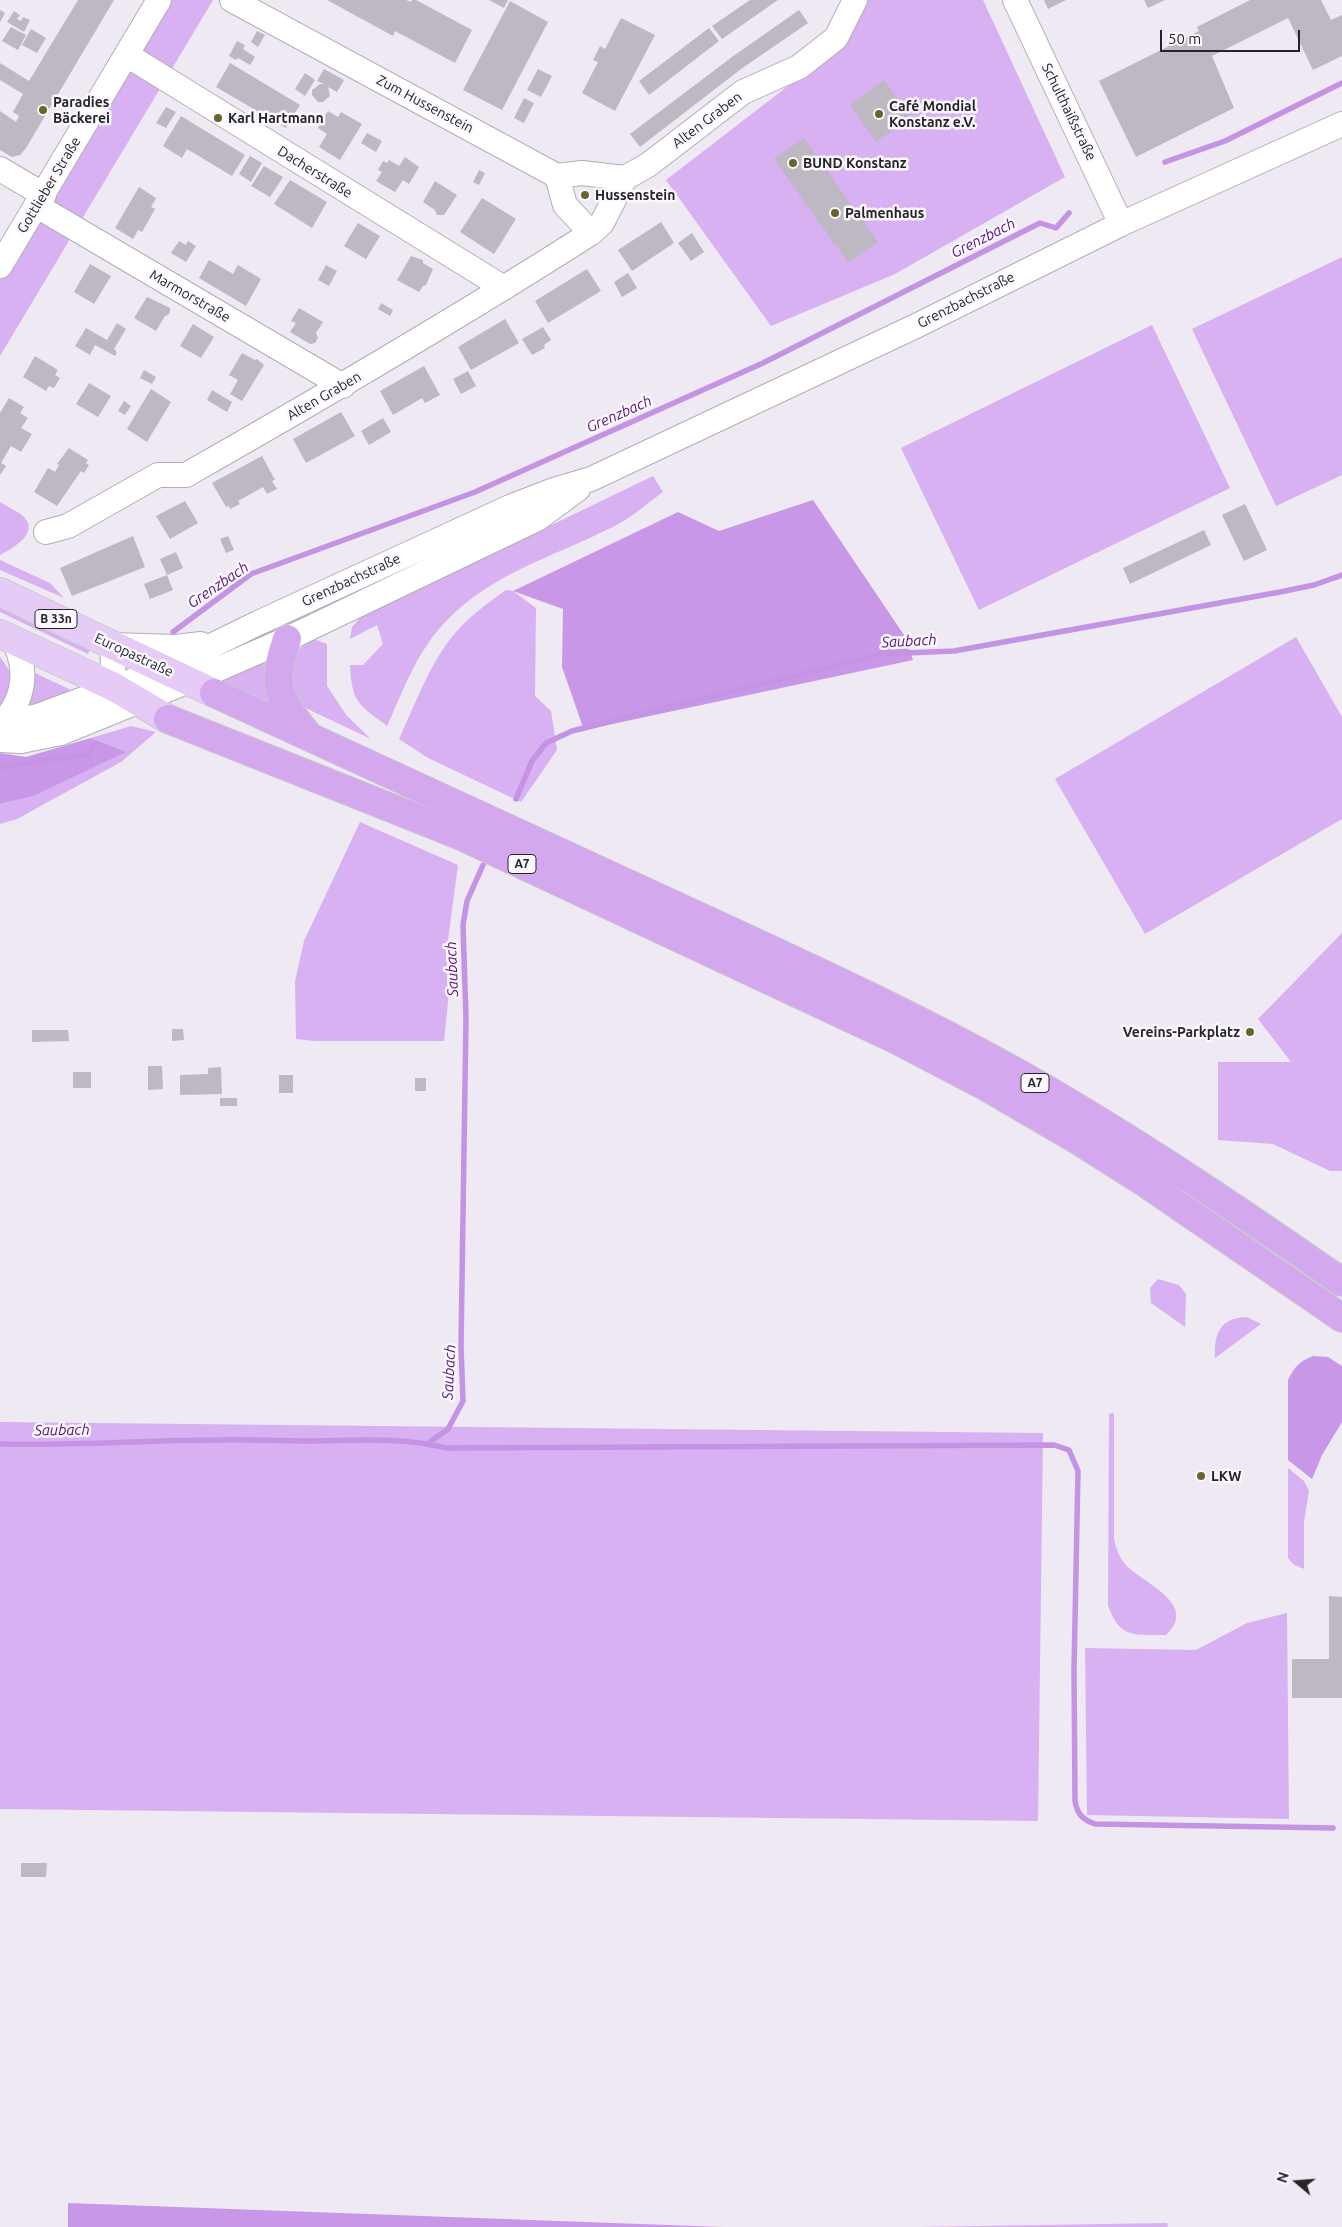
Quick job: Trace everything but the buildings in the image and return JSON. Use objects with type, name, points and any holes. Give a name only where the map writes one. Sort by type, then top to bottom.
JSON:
[{"type":"highway","points":[[287,639],[278,666],[277,682],[283,701],[308,736]]},
{"type":"highway","name":"A7","points":[[214,693],[813,970],[954,1039],[1044,1088],[1131,1140],[1209,1190],[1342,1282]]},
{"type":"highway","name":"A7","points":[[168,719],[459,835],[897,1040],[985,1086],[1076,1139],[1144,1182],[1342,1318]]},
{"type":"main road","name":"Europastraße","points":[[0,592],[112,645],[154,687],[168,719]]},
{"type":"main road","name":"Europastraße","points":[[7,637],[114,687],[154,687],[189,680],[214,693]]},
{"type":"street","name":"Gottlieber Straße","points":[[0,266],[159,0]]},
{"type":"street","name":"Zum Hussenstein","points":[[232,0],[557,176]]},
{"type":"street","name":"Alten Graben","points":[[46,532],[68,526],[158,475],[186,475],[343,386],[591,233],[602,223],[625,178],[648,166],[743,92],[799,67],[836,38],[856,0]]},
{"type":"street","name":"Schulthaißstraße","points":[[1015,0],[1121,224]]},
{"type":"street","name":"Dacherstraße","points":[[127,55],[504,288]]},
{"type":"street","name":"Grenzbachstraße","points":[[114,687],[154,687],[224,639],[510,507],[554,490],[591,479],[910,329],[1121,224],[1342,124]]},
{"type":"street","name":"Marmorstraße","points":[[0,169],[40,201],[343,386]]},
{"type":"street","points":[[591,233],[565,205],[557,176],[582,173],[625,178]]},
{"type":"street","name":"Grenzbachstraße","points":[[189,680],[287,639],[537,520],[591,479]]},
{"type":"street","points":[[0,729],[11,714],[22,688],[22,662],[7,637]]},
{"type":"street","points":[[94,721],[114,687],[112,645],[176,647],[224,639]]},
{"type":"street","points":[[0,729],[81,702],[114,687]]},
{"type":"street","points":[[0,729],[21,741],[42,738],[94,721],[154,687]]},
{"type":"shaded area","points":[[168,0],[213,0],[0,356],[0,280]]},
{"type":"shaded area","points":[[856,0],[983,0],[1065,177],[895,274],[771,326],[666,180],[836,49]]},
{"type":"shaded area","points":[[1342,257],[1342,475],[1276,506],[1192,329]]},
{"type":"shaded area","points":[[1152,325],[1230,488],[979,610],[901,448]]},
{"type":"shaded area","points":[[653,476],[663,492],[631,516],[594,536],[542,559],[493,584],[448,619],[429,642],[417,662],[387,726],[358,702],[351,678],[350,665],[363,665],[383,644],[377,625],[350,639],[352,627],[361,617]]},
{"type":"shaded area","points":[[813,500],[904,635],[913,660],[584,730],[562,667],[563,609],[513,591],[678,512],[719,531]]},
{"type":"shaded area","points":[[0,502],[24,517],[29,529],[17,545],[0,555]]},
{"type":"shaded area","points":[[0,560],[50,583],[64,598],[0,570]]},
{"type":"shaded area","points":[[506,590],[513,591],[536,608],[535,696],[551,711],[557,750],[521,802],[428,758],[399,739],[424,683],[447,644],[468,620]]},
{"type":"shaded area","points":[[0,603],[91,646],[88,654],[0,612]]},
{"type":"shaded area","points":[[307,611],[310,616],[219,658],[217,654]]},
{"type":"shaded area","points":[[1296,637],[1342,717],[1342,819],[1145,934],[1055,779]]},
{"type":"shaded area","points":[[314,639],[327,644],[327,686],[347,716],[371,739],[297,704],[286,677],[293,653]]},
{"type":"shaded area","points":[[0,657],[9,671],[12,683],[9,695],[0,709]]},
{"type":"shaded area","points":[[270,658],[276,706],[219,682]]},
{"type":"shaded area","points":[[35,673],[69,689],[71,698],[43,708],[25,706],[30,676]]},
{"type":"shaded area","points":[[131,726],[156,732],[121,762],[17,819],[0,824],[0,804],[34,796],[125,752],[91,738]]},
{"type":"shaded area","points":[[91,738],[126,752],[34,796],[0,804],[0,753],[26,757]]},
{"type":"shaded area","points":[[360,822],[458,865],[446,955],[450,982],[444,1041],[314,1041],[296,1039],[295,981],[304,941]]},
{"type":"shaded area","points":[[1342,933],[1342,1171],[1330,1171],[1273,1144],[1218,1140],[1218,1062],[1291,1062],[1258,1019]]},
{"type":"shaded area","points":[[1158,1279],[1179,1285],[1186,1294],[1185,1327],[1151,1303],[1150,1288]]},
{"type":"shaded area","points":[[1247,1317],[1261,1324],[1215,1358],[1216,1341],[1220,1329],[1230,1320]]},
{"type":"shaded area","points":[[1313,1356],[1328,1357],[1342,1366],[1342,1422],[1322,1455],[1312,1479],[1288,1460],[1288,1380],[1298,1365]]},
{"type":"shaded area","points":[[1114,1413],[1114,1539],[1118,1552],[1125,1564],[1165,1595],[1172,1604],[1176,1614],[1175,1624],[1166,1635],[1130,1633],[1117,1624],[1108,1605],[1109,1414]]},
{"type":"shaded area","points":[[0,1422],[1043,1433],[1038,1821],[0,1809]]},
{"type":"shaded area","points":[[1288,1468],[1304,1481],[1309,1491],[1304,1522],[1304,1569],[1293,1564],[1288,1558]]},
{"type":"shaded area","points":[[1287,1613],[1289,1819],[1087,1815],[1085,1648],[1196,1650],[1247,1623]]},
{"type":"shaded area","points":[[68,2203],[722,2227],[68,2227]]},
{"type":"shaded area","points":[[1167,2223],[1168,2227],[917,2227]]},
{"type":"waterway","name":"Grenzbach","points":[[1165,162],[1225,141],[1342,83]]},
{"type":"waterway","name":"Grenzbach","points":[[173,632],[251,574],[475,492],[763,363],[1040,223],[1056,228],[1069,213]]},
{"type":"waterway","name":"Saubach","points":[[516,799],[532,761],[546,743],[572,731],[882,654],[954,651],[1280,592],[1314,585],[1342,575]]},
{"type":"waterway","name":"Grenzbach","points":[[0,767],[86,755],[96,744]]},
{"type":"waterway","name":"Saubach","points":[[427,1444],[448,1429],[463,1401],[461,1347],[466,1018],[463,925],[467,901],[483,865]]},
{"type":"waterway","points":[[0,1444],[357,1440],[410,1442],[446,1448],[1054,1445],[1069,1450],[1078,1471],[1074,1670],[1075,1801],[1079,1813],[1087,1821],[1095,1824],[1333,1828]]},
{"type":"place","name":"Paradies Bäckerei","points":[[43,110]]},
{"type":"place","name":"Café Mondial Konstanz e.V.","points":[[879,114]]},
{"type":"place","name":"Karl Hartmann","points":[[218,118]]},
{"type":"place","name":"BUND Konstanz","points":[[793,163]]},
{"type":"place","name":"Hussenstein","points":[[585,195]]},
{"type":"place","name":"Palmenhaus","points":[[835,213]]},
{"type":"place","name":"Vereins-Parkplatz","points":[[1250,1032]]},
{"type":"place","name":"LKW","points":[[1201,1476]]}]
